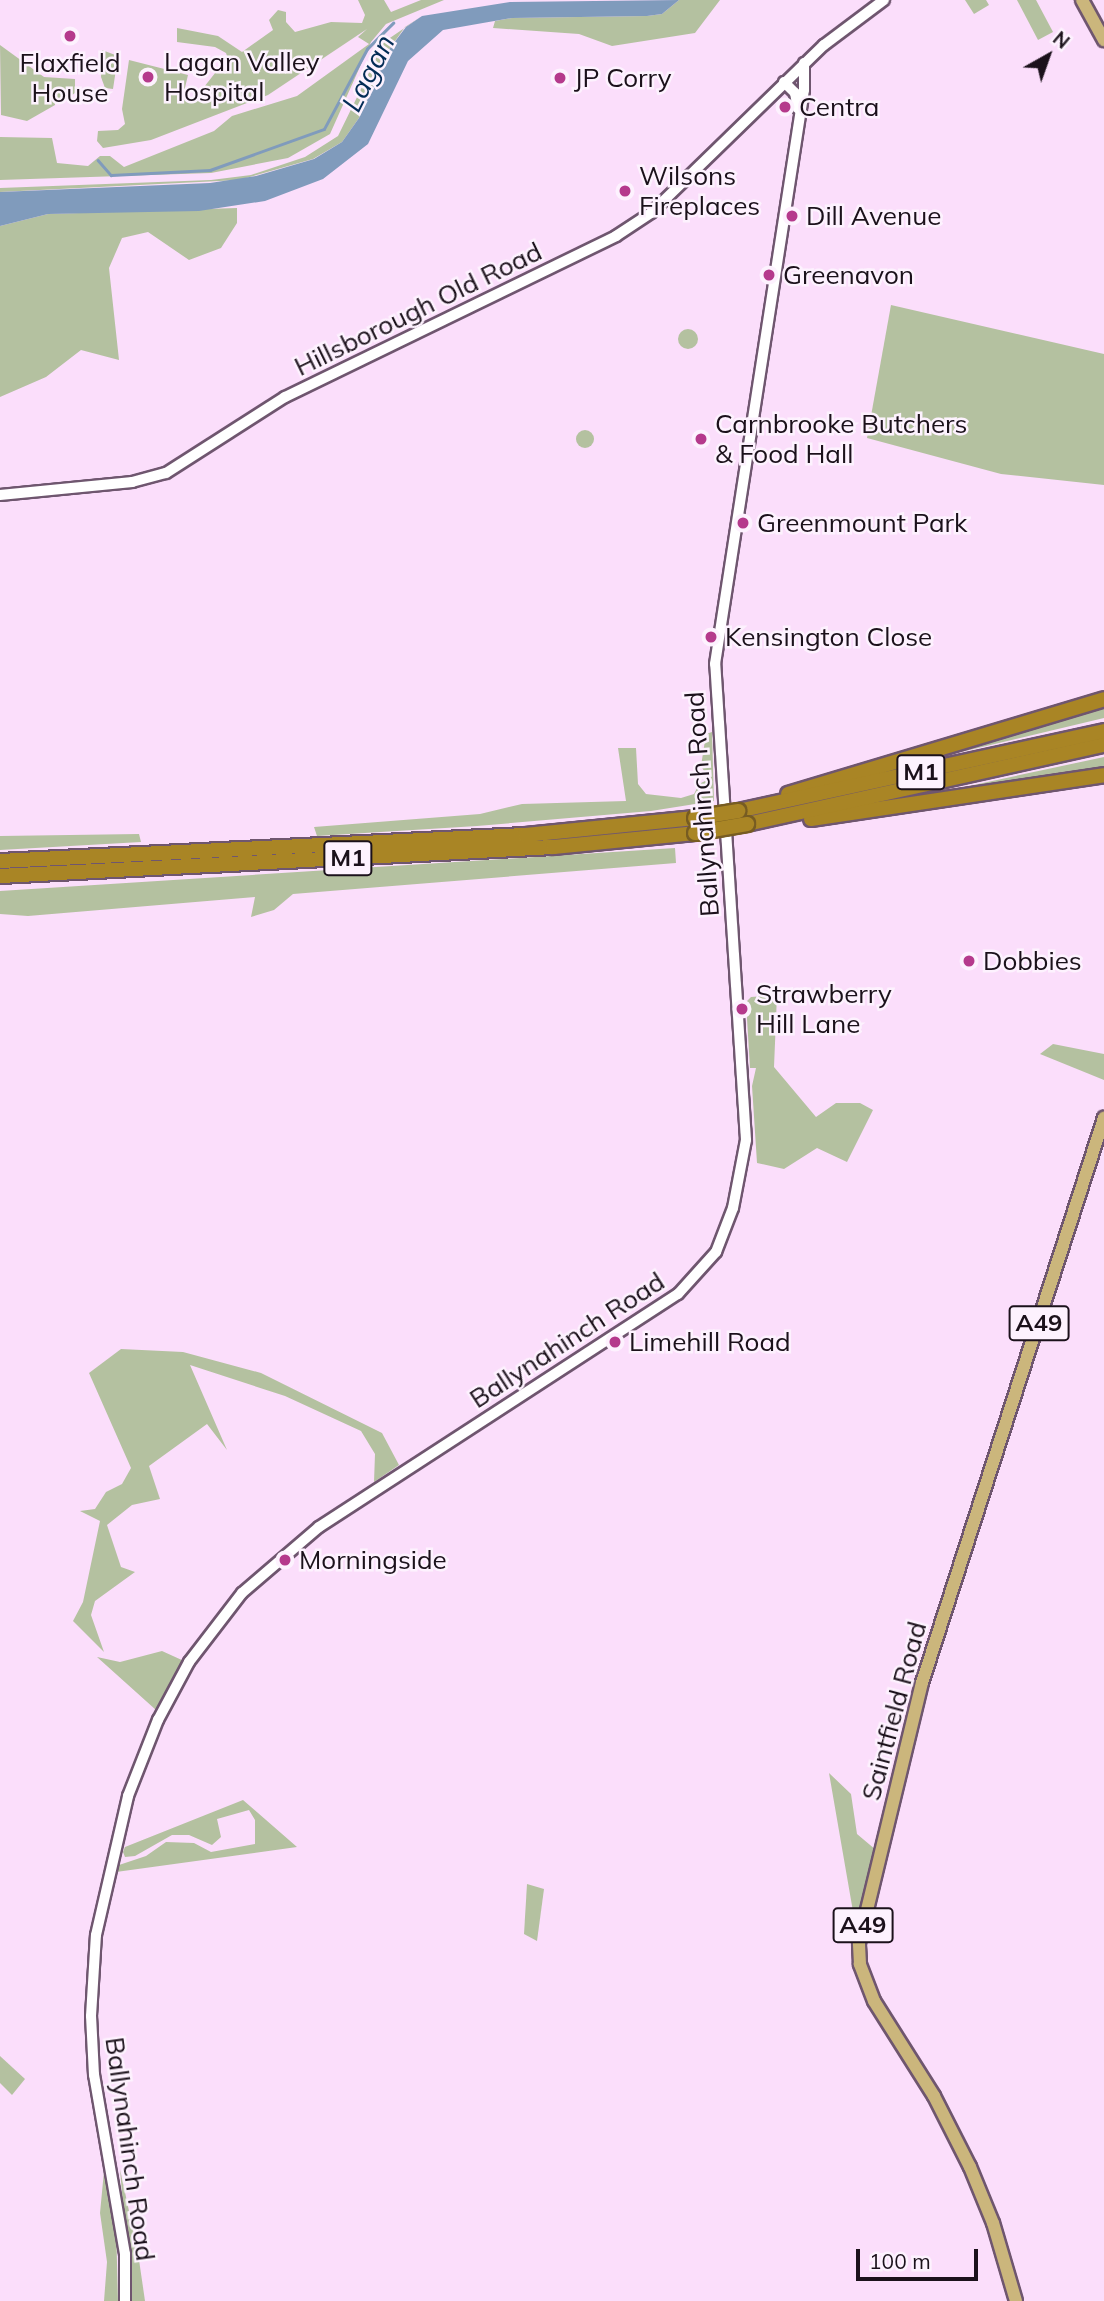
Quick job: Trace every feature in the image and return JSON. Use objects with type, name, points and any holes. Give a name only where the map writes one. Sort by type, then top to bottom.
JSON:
[{"type":"highway","points":[[744,815],[812,785],[1104,699]]},
{"type":"highway","name":"M1","points":[[0,876],[553,848],[744,815],[1104,731]]},
{"type":"highway","name":"M1","points":[[744,815],[764,823],[1104,745]]},
{"type":"highway","points":[[764,823],[849,816],[1104,775]]},
{"type":"highway","name":"M1","points":[[0,861],[695,825]]},
{"type":"main road","points":[[1082,0],[1104,40]]},
{"type":"main road","name":"Saintfield Road","points":[[1016,2301],[993,2223],[970,2167],[934,2096],[874,2001],[860,1964],[859,1943],[922,1683],[1104,1118]]},
{"type":"street","name":"Hillsborough Old Road","points":[[0,495],[132,482],[174,469],[285,397],[631,227],[651,213],[804,63],[884,0]]},
{"type":"street","name":"Ballynahinch Road","points":[[125,2301],[125,2254],[94,2075],[93,1974],[117,1829],[141,1757],[182,1674],[242,1593],[319,1527],[678,1294],[716,1252],[733,1209],[746,1140],[716,702],[716,648],[799,113],[804,63]]},
{"type":"street","points":[[785,82],[796,96],[799,113]]},
{"type":"green space","points":[[358,0],[384,0],[391,12],[421,0],[444,0],[386,24],[371,42],[330,134],[288,158],[211,173],[0,180],[0,137],[52,138],[57,163],[88,166],[100,156],[110,156],[124,167],[214,131],[232,116],[297,96],[369,44],[358,37],[367,29],[268,95],[151,140],[103,148],[97,141],[98,131],[118,130],[125,124],[122,109],[129,60],[188,75],[183,96],[189,99],[197,96],[219,68],[230,65],[226,53],[215,47],[177,42],[177,28],[218,36],[242,52],[273,30],[269,20],[278,10],[286,12],[286,22],[295,32],[331,22],[362,23],[365,15]]},
{"type":"green space","points":[[679,0],[720,0],[695,33],[612,46],[579,34],[493,28],[495,21],[512,18],[662,14]]},
{"type":"green space","points":[[965,0],[986,0],[989,5],[974,14]]},
{"type":"green space","points":[[1017,0],[1036,0],[1053,32],[1038,40]]},
{"type":"green space","points":[[404,28],[390,48],[359,118],[342,142],[313,159],[239,180],[0,192],[0,188],[211,180],[251,175],[305,157],[338,136],[384,42]]},
{"type":"green space","points":[[0,45],[44,77],[75,79],[75,93],[68,98],[55,98],[55,105],[27,121],[1,115]]},
{"type":"green space","points":[[102,50],[118,56],[113,89],[105,88],[101,77]]},
{"type":"green space","points":[[237,208],[237,223],[221,248],[189,260],[148,232],[122,238],[109,268],[119,360],[81,350],[46,377],[0,397],[0,226],[48,214]]},
{"type":"green space","points":[[891,305],[1104,354],[1104,485],[1001,474],[867,438]]},
{"type":"green space","points":[[688,329],[695,332],[698,339],[695,346],[688,349],[681,346],[678,339],[681,332]]},
{"type":"green space","points":[[585,430],[591,433],[594,439],[591,445],[585,448],[579,445],[576,439],[579,433]]},
{"type":"green space","points":[[1104,706],[1104,718],[868,774]]},
{"type":"green space","points":[[712,732],[714,801],[651,811],[477,826],[317,836],[314,827],[480,814],[522,804],[626,801],[618,748],[636,748],[638,784],[646,794],[681,798],[694,794],[699,784],[709,779],[701,766],[706,734]]},
{"type":"green space","points":[[1104,757],[1104,769],[880,805]]},
{"type":"green space","points":[[139,834],[141,842],[0,850],[0,836]]},
{"type":"green space","points":[[675,848],[676,863],[293,894],[274,910],[251,917],[255,897],[28,916],[0,914],[0,891]]},
{"type":"green space","points":[[777,995],[774,1067],[816,1117],[836,1103],[860,1103],[873,1110],[847,1162],[817,1148],[784,1169],[757,1163],[752,1086],[756,1068],[750,1068],[746,1002],[751,997]]},
{"type":"green space","points":[[1053,1044],[1104,1054],[1104,1080],[1040,1054]]},
{"type":"green space","points":[[121,1349],[183,1352],[261,1373],[382,1433],[399,1465],[374,1482],[375,1454],[361,1431],[285,1396],[190,1365],[227,1450],[207,1424],[149,1466],[160,1499],[132,1505],[107,1525],[121,1567],[135,1572],[95,1601],[91,1615],[104,1652],[73,1621],[83,1602],[100,1521],[80,1511],[95,1509],[106,1492],[122,1484],[131,1468],[89,1373]]},
{"type":"green space","points":[[162,1651],[184,1661],[156,1710],[97,1657],[120,1662]]},
{"type":"green space","points":[[829,1773],[851,1794],[857,1834],[876,1850],[855,1923]]},
{"type":"green space","points":[[243,1800],[297,1847],[116,1872],[119,1865],[146,1856],[166,1842],[194,1843],[211,1852],[255,1844],[255,1820],[249,1810],[217,1819],[221,1837],[212,1845],[189,1835],[172,1835],[135,1856],[125,1857],[123,1852],[125,1847]]},
{"type":"green space","points":[[527,1884],[544,1889],[537,1941],[524,1934]]},
{"type":"green space","points":[[0,2056],[25,2079],[12,2095],[0,2083]]},
{"type":"green space","points":[[120,2169],[138,2253],[145,2301],[131,2301]]},
{"type":"green space","points":[[104,2171],[116,2224],[118,2301],[104,2301],[107,2262],[100,2213]]},
{"type":"water","name":"Lagan","points":[[679,0],[662,14],[647,16],[512,18],[443,30],[408,61],[368,144],[323,179],[265,201],[199,211],[48,214],[0,226],[0,192],[210,183],[256,176],[314,159],[342,142],[359,118],[390,48],[406,27],[422,16],[510,2]]},
{"type":"waterway","points":[[98,160],[111,175],[210,170],[324,129],[367,49],[393,23]]},
{"type":"place","name":"Flaxfield House","points":[[70,36]]},
{"type":"place","name":"Lagan Valley Hospital","points":[[148,77]]},
{"type":"place","name":"JP Corry","points":[[560,78]]},
{"type":"place","name":"Centra","points":[[785,107]]},
{"type":"place","name":"Wilsons Fireplaces","points":[[625,191]]},
{"type":"place","name":"Dill Avenue","points":[[792,216]]},
{"type":"place","name":"Greenavon","points":[[769,275]]},
{"type":"place","name":"Carnbrooke Butchers & Food Hall","points":[[701,439]]},
{"type":"place","name":"Greenmount Park","points":[[743,523]]},
{"type":"place","name":"Kensington Close","points":[[711,637]]},
{"type":"place","name":"Dobbies","points":[[969,961]]},
{"type":"place","name":"Strawberry Hill Lane","points":[[742,1009]]},
{"type":"place","name":"Limehill Road","points":[[615,1342]]},
{"type":"place","name":"Morningside","points":[[285,1560]]}]
